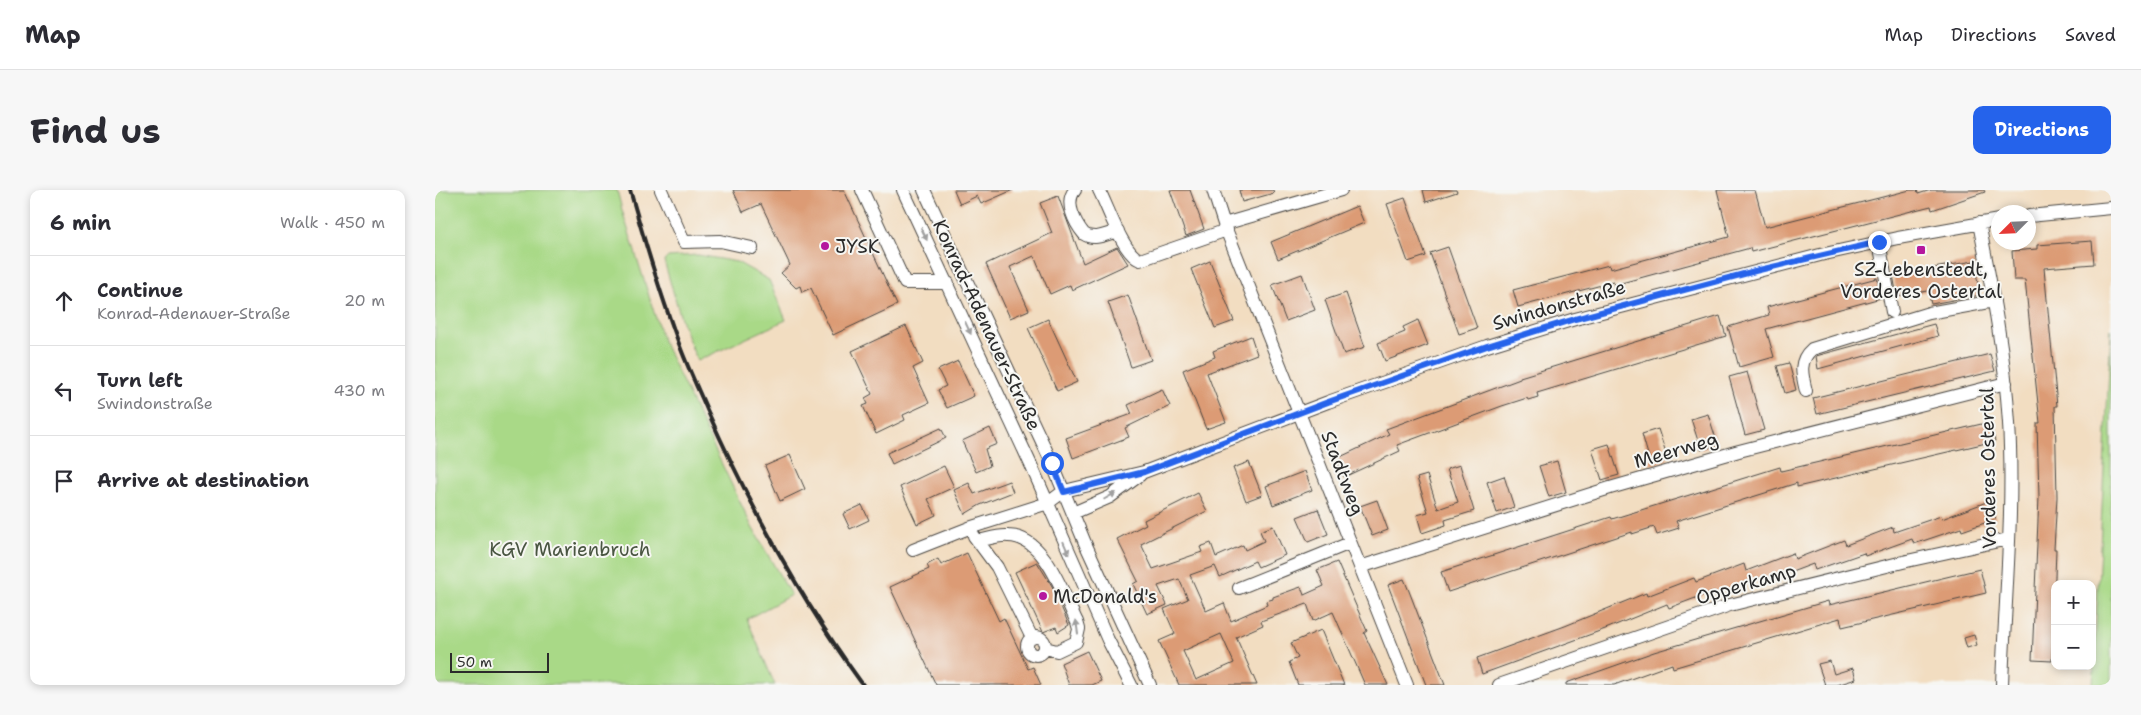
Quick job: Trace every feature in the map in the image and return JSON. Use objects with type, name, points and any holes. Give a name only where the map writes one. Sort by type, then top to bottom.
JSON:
[{"type":"street","points":[[661,190],[684,242],[720,241],[752,248]]},
{"type":"street","points":[[862,190],[905,283],[947,284]]},
{"type":"street","name":"Konrad-Adenauer-Straße","points":[[903,190],[1048,503],[1104,631],[1131,685]]},
{"type":"street","name":"Konrad-Adenauer-Straße","points":[[924,190],[1064,492],[1150,685]]},
{"type":"street","points":[[1075,190],[1070,199],[1070,206],[1084,234],[1092,238],[1118,231]]},
{"type":"street","points":[[1099,190],[1118,231],[1134,258],[1140,260],[1226,227],[1341,190]]},
{"type":"street","name":"Stadtweg","points":[[1213,190],[1407,685]]},
{"type":"street","points":[[2036,215],[2111,208]]},
{"type":"street","name":"Swindonstraße","points":[[1064,492],[1144,472],[1300,413],[1487,346],[1575,319],[1792,262],[1879,242],[1991,221]]},
{"type":"street","name":"Vorderes Ostertal","points":[[1979,223],[1994,301],[2006,383],[2011,488],[2002,685]]},
{"type":"street","points":[[1879,242],[1892,312]]},
{"type":"street","points":[[1806,391],[1801,371],[1802,364],[1805,355],[1812,349],[1929,313],[1994,301]]},
{"type":"street","name":"Meerweg","points":[[1360,566],[1729,454],[2006,383]]},
{"type":"street","name":"Swindonstraße","points":[[1073,513],[1110,497],[1144,472]]},
{"type":"street","points":[[913,550],[969,528],[1048,503],[1064,492]]},
{"type":"street","points":[[1048,503],[1073,513]]},
{"type":"street","points":[[969,528],[978,541],[997,567],[1032,638],[1027,648],[1031,653],[1039,655],[1045,648],[1057,651],[1075,642],[1079,629],[1077,622],[1045,556],[1034,546],[1020,538],[1009,536],[978,541]]},
{"type":"street","name":"Opperkamp","points":[[1499,685],[1730,605],[1907,561],[2009,539]]},
{"type":"street","points":[[1239,588],[1350,543]]},
{"type":"green space","name":"KGV Marienbruch","points":[[435,190],[617,190],[663,341],[752,527],[791,595],[747,619],[775,685],[435,685]]},
{"type":"green space","points":[[698,255],[737,262],[769,280],[786,320],[697,361],[683,325],[664,261],[668,257]]},
{"type":"green space","points":[[2111,329],[2111,685],[2093,685],[2094,670],[2096,670],[2096,626]]},
{"type":"building","name":"JYSK","points":[[733,190],[844,190],[897,305],[833,335],[811,288],[802,292],[800,286],[796,288],[781,273],[790,265],[761,204],[743,212]]},
{"type":"building","points":[[954,190],[1013,190],[981,204],[977,196],[960,204]]},
{"type":"building","points":[[1170,190],[1190,190],[1204,229],[1186,236]]},
{"type":"building","points":[[1239,190],[1273,190],[1274,193],[1242,202]]},
{"type":"building","points":[[1423,190],[1456,190],[1457,192],[1426,202]]},
{"type":"building","points":[[1717,190],[1755,190],[1765,227],[1910,190],[1917,190],[1918,194],[1931,190],[1984,190],[1985,192],[1932,210],[1931,206],[1751,252],[1750,248],[1614,285],[1613,282],[1518,307],[1513,290],[1609,265],[1610,269],[1729,237]]},
{"type":"building","points":[[1058,196],[1083,263],[1117,247],[1128,264],[1072,290],[1070,285],[1050,294],[1034,256],[1010,267],[1029,310],[1010,318],[986,264],[1052,233],[1040,203]]},
{"type":"building","points":[[1405,198],[1426,256],[1408,262],[1387,204]]},
{"type":"building","points":[[1357,206],[1364,223],[1278,259],[1271,242]]},
{"type":"building","points":[[2092,241],[2094,264],[2044,268],[2057,406],[2055,406],[2057,497],[2054,549],[2056,549],[2055,580],[2051,580],[2051,661],[2032,660],[2039,497],[2037,423],[2040,423],[2025,280],[2014,280],[2012,251],[2036,250],[2037,245]]},
{"type":"building","points":[[1448,247],[1477,328],[1459,334],[1430,253]]},
{"type":"building","points":[[1210,261],[1234,321],[1215,328],[1191,269]]},
{"type":"building","points":[[1974,261],[1980,295],[1931,304],[1928,291],[1897,296],[1893,275]]},
{"type":"building","points":[[1302,274],[1315,310],[1286,321],[1272,285]]},
{"type":"building","points":[[1877,278],[1881,298],[1766,329],[1774,357],[1739,367],[1728,327],[1769,315],[1767,307]]},
{"type":"building","points":[[1346,293],[1365,347],[1344,354],[1325,300]]},
{"type":"building","points":[[1128,295],[1151,360],[1131,367],[1108,302]]},
{"type":"building","points":[[1720,316],[1726,336],[1537,393],[1538,397],[1528,400],[1527,398],[1502,406],[1397,445],[1400,451],[1344,477],[1336,459],[1389,434],[1386,429],[1520,379],[1520,377]]},
{"type":"building","points":[[1048,319],[1077,382],[1057,391],[1028,328]]},
{"type":"building","points":[[1418,320],[1428,345],[1385,361],[1378,343],[1405,332],[1403,327]]},
{"type":"building","points":[[1934,324],[1938,336],[1818,369],[1816,356]]},
{"type":"building","points":[[906,326],[923,363],[913,368],[929,403],[903,415],[905,420],[876,434],[863,406],[868,404],[865,398],[872,394],[852,351]]},
{"type":"building","points":[[1251,336],[1257,354],[1207,373],[1226,422],[1206,429],[1183,370],[1215,357],[1213,351]]},
{"type":"building","points":[[1990,354],[1995,371],[1817,414],[1813,398]]},
{"type":"building","points":[[958,361],[974,396],[947,408],[938,390],[946,386],[938,370]]},
{"type":"building","points":[[1789,363],[1796,390],[1785,393],[1777,366]]},
{"type":"building","points":[[1747,372],[1764,430],[1745,435],[1729,377]]},
{"type":"building","points":[[1162,389],[1170,406],[1125,428],[1129,437],[1073,458],[1066,438],[1132,414],[1128,405]]},
{"type":"building","points":[[1708,414],[1718,445],[1701,450],[1691,419]]},
{"type":"building","points":[[1990,422],[1995,441],[1797,487],[1797,483],[1676,521],[1679,528],[1657,535],[1654,527],[1632,534],[1632,532],[1448,592],[1441,572],[1611,517],[1612,519],[1780,467],[1781,471]]},
{"type":"building","points":[[941,428],[946,438],[892,464],[887,453]]},
{"type":"building","points":[[990,428],[997,444],[985,449],[990,466],[976,472],[962,441]]},
{"type":"building","points":[[1658,429],[1668,460],[1651,465],[1642,434]]},
{"type":"building","points":[[1609,444],[1619,475],[1602,480],[1592,449]]},
{"type":"building","points":[[790,455],[805,489],[780,501],[765,466]]},
{"type":"building","points":[[1557,461],[1566,492],[1549,497],[1539,466]]},
{"type":"building","points":[[1249,462],[1262,495],[1246,501],[1233,468]]},
{"type":"building","points":[[1460,465],[1474,511],[1445,520],[1446,525],[1422,533],[1417,515],[1428,512],[1417,478],[1427,475],[1438,509],[1458,502],[1447,469]]},
{"type":"building","points":[[944,466],[954,487],[928,499],[936,515],[917,524],[900,487]]},
{"type":"building","points":[[1305,471],[1312,490],[1273,505],[1266,486]]},
{"type":"building","points":[[1504,476],[1514,507],[1497,513],[1487,482]]},
{"type":"building","points":[[1009,481],[1013,492],[980,505],[965,514],[954,490],[969,483],[974,494]]},
{"type":"building","points":[[1198,493],[1207,511],[1141,544],[1153,569],[1202,552],[1200,547],[1211,543],[1216,557],[1243,545],[1245,550],[1264,541],[1260,531],[1273,526],[1285,555],[1258,567],[1255,561],[1220,577],[1215,566],[1190,575],[1206,611],[1224,603],[1231,621],[1267,605],[1266,601],[1273,599],[1273,597],[1301,587],[1304,595],[1324,586],[1317,570],[1337,562],[1367,631],[1364,633],[1388,685],[1365,685],[1333,612],[1313,621],[1307,604],[1261,621],[1263,625],[1236,637],[1257,685],[1179,685],[1159,641],[1175,634],[1164,609],[1188,599],[1179,579],[1158,586],[1167,605],[1147,614],[1133,584],[1138,581],[1117,539],[1146,524],[1144,520]],"holes":[[[1221,634],[1234,663],[1196,680],[1183,651]]]},
{"type":"building","points":[[1377,500],[1388,530],[1372,536],[1360,506]]},
{"type":"building","points":[[1989,501],[1996,519],[1962,531],[1961,528],[1914,544],[1912,539],[1865,556],[1864,553],[1815,570],[1813,564],[1765,582],[1763,577],[1716,594],[1714,591],[1669,608],[1667,604],[1608,628],[1482,674],[1477,658],[1565,626],[1646,593],[1647,596],[1694,578],[1696,582],[1744,564],[1746,571],[1793,553],[1795,559],[1844,540],[1846,545],[1893,527],[1894,532],[1941,516],[1942,519]]},
{"type":"building","points":[[862,505],[869,520],[850,529],[843,514]]},
{"type":"building","points":[[1318,509],[1328,534],[1308,542],[1297,517]]},
{"type":"building","points":[[967,553],[999,621],[1004,618],[1028,669],[1033,667],[1041,685],[936,685],[890,587],[929,569],[927,565],[938,559],[941,565]]},
{"type":"building","name":"McDonald's","points":[[1037,562],[1052,586],[1069,625],[1058,632],[1056,627],[1043,632],[1015,572]]},
{"type":"building","points":[[1980,569],[1986,593],[1842,627],[1840,618],[1673,668],[1672,664],[1614,685],[1566,685],[1566,683],[1654,652],[1828,601],[1829,605]]},
{"type":"building","points":[[1404,579],[1445,685],[1426,685],[1388,585]]},
{"type":"building","points":[[1321,630],[1344,685],[1298,685],[1289,662],[1298,658],[1291,643]]},
{"type":"building","points":[[1974,635],[1977,645],[1967,648],[1964,638]]},
{"type":"building","points":[[1087,651],[1101,681],[1092,685],[1069,685],[1061,663]]},
{"type":"building","points":[[1830,661],[1834,674],[1853,668],[1856,679],[1837,685],[1825,685],[1818,664]]},
{"type":"railway","points":[[630,190],[674,329],[724,448],[778,553],[840,653],[863,685]]},
{"type":"place","name":"JYSK","points":[[825,246]]},
{"type":"place","name":"SZ-Lebenstedt, Vorderes Ostertal","points":[[1921,250]]},
{"type":"place","name":"McDonald's","points":[[1043,596]]},
{"type":"route","points":[[1052,463],[1064,492],[1088,484],[1144,472],[1328,402],[1487,346],[1575,319],[1733,277],[1879,242]]}]
